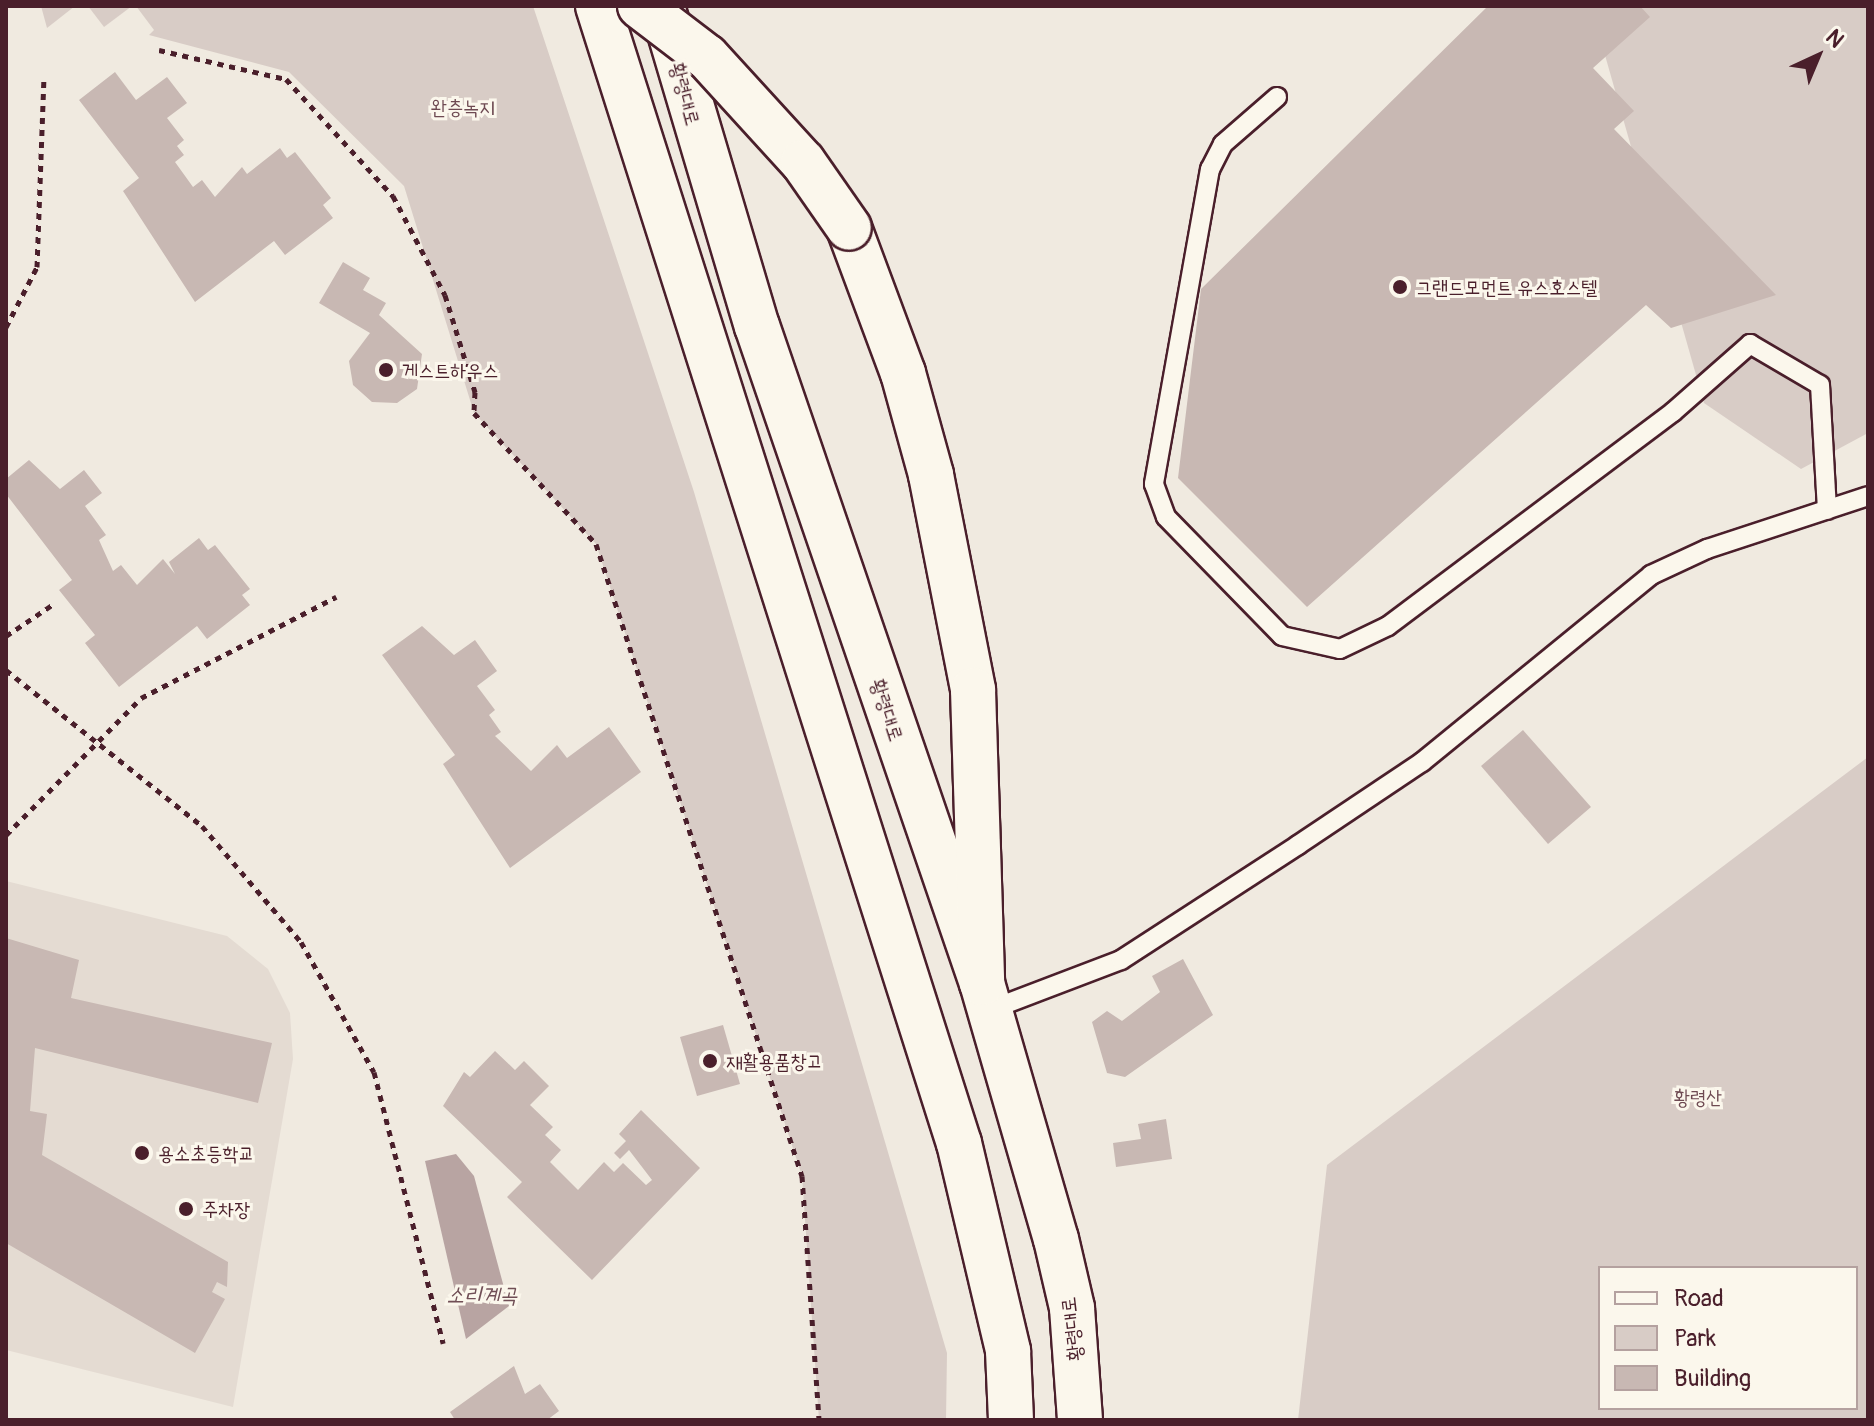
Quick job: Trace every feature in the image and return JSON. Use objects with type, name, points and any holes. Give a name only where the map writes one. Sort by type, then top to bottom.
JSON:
[{"type":"main road","points":[[598,6],[959,1143],[1008,1351],[1011,1420]]},
{"type":"main road","points":[[640,6],[707,57],[803,162],[849,228],[923,445],[973,690],[986,997]]},
{"type":"main road","name":"황령대로","points":[[662,6],[757,326],[986,997],[1063,1267],[1080,1420]]},
{"type":"lane","points":[[1277,97],[1223,144],[1210,169],[1154,484],[1166,517],[1282,636],[1340,649],[1388,626],[1673,412],[1750,344],[1820,385],[1827,510]]},
{"type":"lane","points":[[986,997],[1121,960],[1422,762],[1651,575],[1868,496]]},
{"type":"path","points":[[159,50],[286,79],[393,196],[445,295],[475,392],[474,413],[596,544],[802,1176],[819,1420]]},
{"type":"path","points":[[6,327],[37,267],[44,76]]},
{"type":"path","points":[[6,835],[98,737],[141,698],[197,663],[336,597]]},
{"type":"path","points":[[6,636],[52,605]]},
{"type":"path","points":[[6,670],[98,737],[205,829],[301,942],[374,1072],[443,1343]]},
{"type":"shaded area","name":"용소초등학교","points":[[6,881],[227,936],[268,969],[290,1013],[293,1059],[233,1407],[6,1350]]},
{"type":"green space","points":[[41,6],[75,6],[47,28]]},
{"type":"green space","points":[[88,6],[132,6],[104,27]]},
{"type":"green space","name":"완층녹지","points":[[136,6],[533,6],[694,492],[947,1353],[946,1420],[819,1420],[802,1176],[596,544],[474,413],[404,186],[289,72],[149,35],[154,30]]},
{"type":"green space","points":[[1591,6],[1868,6],[1868,433],[1801,469],[1704,403]]},
{"type":"green space","name":"황령산","points":[[1868,757],[1868,1420],[1298,1420],[1327,1165]]},
{"type":"water","name":"소리계곡","points":[[456,1154],[474,1176],[509,1306],[466,1339],[425,1161]]},
{"type":"building","points":[[1488,6],[1640,6],[1650,17],[1593,68],[1634,111],[1614,129],[1776,295],[1671,328],[1646,305],[1307,607],[1178,478],[1201,289]]},
{"type":"building","points":[[115,72],[136,100],[167,77],[187,103],[167,118],[184,140],[177,146],[184,155],[175,162],[193,187],[202,180],[215,197],[242,167],[247,174],[280,148],[287,158],[295,152],[331,198],[323,205],[333,218],[285,255],[274,241],[195,302],[123,191],[139,178],[79,100]]},
{"type":"building","points":[[343,262],[370,278],[363,290],[386,303],[379,315],[422,354],[417,389],[397,403],[372,402],[353,385],[349,361],[370,333],[319,303]]},
{"type":"building","points":[[29,460],[60,489],[84,470],[102,493],[85,506],[106,535],[99,540],[113,571],[121,565],[137,585],[163,559],[175,574],[169,562],[199,538],[208,550],[215,545],[250,589],[242,595],[250,605],[207,639],[197,626],[119,687],[85,643],[95,635],[59,590],[72,580],[6,494],[6,479]]},
{"type":"building","points":[[422,626],[454,655],[475,640],[497,671],[477,686],[495,710],[489,715],[501,732],[495,736],[531,771],[557,745],[567,758],[609,727],[641,772],[510,868],[443,764],[455,755],[382,655]]},
{"type":"building","points":[[1523,730],[1591,807],[1548,844],[1481,766]]},
{"type":"building","name":"용소초등학교","points":[[6,938],[79,960],[71,998],[272,1043],[258,1103],[35,1048],[30,1111],[47,1114],[42,1155],[228,1262],[227,1287],[217,1282],[212,1292],[225,1299],[195,1353],[6,1243]]},
{"type":"building","points":[[1183,959],[1213,1015],[1125,1077],[1107,1073],[1092,1022],[1107,1011],[1122,1021],[1160,992],[1152,976]]},
{"type":"building","name":"재활용품창고","points":[[723,1025],[740,1084],[697,1096],[680,1037]]},
{"type":"building","points":[[495,1051],[515,1070],[524,1061],[549,1086],[530,1105],[553,1127],[545,1135],[561,1150],[550,1162],[578,1190],[604,1162],[614,1172],[623,1163],[646,1185],[652,1180],[629,1150],[620,1159],[614,1153],[626,1141],[619,1134],[641,1110],[700,1168],[592,1280],[507,1197],[522,1182],[443,1106],[464,1072],[470,1077]]},
{"type":"building","points":[[1166,1119],[1172,1159],[1116,1167],[1113,1143],[1141,1139],[1138,1124]]},
{"type":"building","points":[[514,1366],[525,1394],[540,1384],[559,1411],[547,1420],[455,1420],[450,1412]]},
{"type":"place","name":"그랜드모먼트 유스호스텔","points":[[1400,287]]},
{"type":"place","name":"게스트하우스","points":[[386,370]]},
{"type":"place","name":"재활용품창고","points":[[710,1061]]},
{"type":"place","name":"용소초등학교","points":[[142,1153]]},
{"type":"place","name":"주차장","points":[[186,1209]]}]
